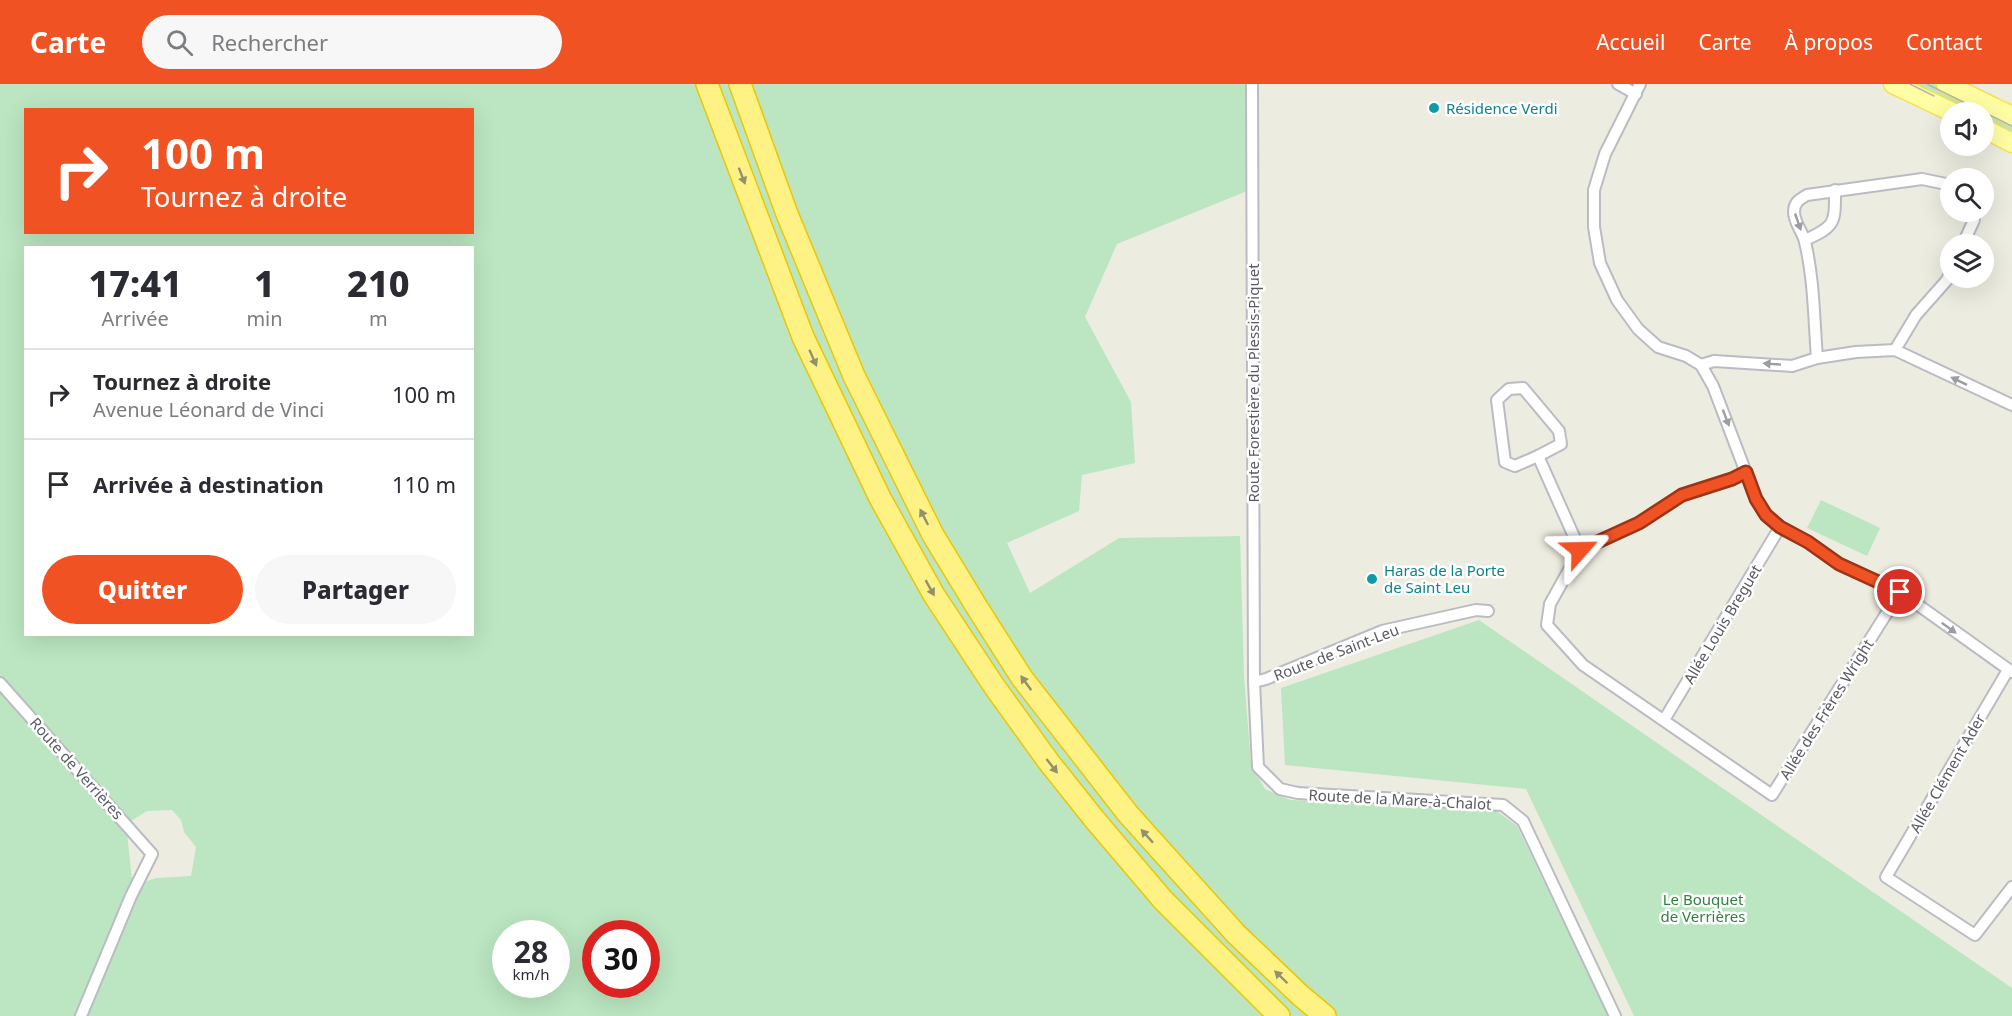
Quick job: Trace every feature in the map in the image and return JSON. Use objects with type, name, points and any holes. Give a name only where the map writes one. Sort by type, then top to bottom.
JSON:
[{"type":"highway","points":[[707,84],[803,337],[880,498],[934,596],[994,686],[1048,761],[1095,820],[1163,900],[1220,960],[1279,1016]]},
{"type":"highway","points":[[740,84],[787,214],[854,376],[933,535],[978,609],[1022,678],[1128,814],[1236,934],[1325,1016]]},
{"type":"main road","points":[[1893,84],[1940,106]]},
{"type":"main road","points":[[1946,84],[2012,116]]},
{"type":"main road","points":[[1994,134],[2012,143]]},
{"type":"street","name":"Route Forestière du Plessis-Piquet","points":[[1252,84],[1254,682]]},
{"type":"street","points":[[1618,84],[1638,89],[1605,154],[1594,190],[1594,227],[1600,263],[1617,300],[1638,328],[1658,347],[1686,356],[1701,365],[1713,386],[1756,499],[1766,515],[1780,527],[1808,542],[1839,564],[1900,592],[2010,671]]},
{"type":"street","points":[[1817,358],[1805,240],[1795,218],[1794,209],[1797,202],[1808,195],[1835,190],[1922,179],[1940,183]]},
{"type":"street","points":[[1805,240],[1824,232],[1832,225],[1835,215],[1835,190]]},
{"type":"street","points":[[1895,350],[1916,315],[1940,288]]},
{"type":"street","points":[[1701,365],[1714,361],[1792,366],[1817,358],[1857,352],[1895,350],[2012,405]]},
{"type":"street","points":[[1523,388],[1559,431],[1561,444],[1538,456],[1515,466],[1505,462],[1497,400],[1509,389],[1523,388]]},
{"type":"street","points":[[1538,456],[1580,550]]},
{"type":"street","points":[[1664,720],[1583,665],[1546,625],[1550,604],[1580,550],[1639,523],[1682,495],[1732,479],[1746,472]]},
{"type":"street","name":"Allée Louis Breguet","points":[[1664,720],[1780,527]]},
{"type":"street","name":"Allée des Frères Wright","points":[[1664,720],[1772,795],[1900,592]]},
{"type":"street","name":"Route de Saint-Leu","points":[[1254,682],[1382,631],[1476,610],[1488,611]]},
{"type":"street","name":"Allée Clément Ader","points":[[2010,671],[1886,877],[1975,935],[2012,887]]},
{"type":"street","name":"Route de Verrières","points":[[0,682],[153,854],[130,897],[81,1016]]},
{"type":"street","name":"Route de la Mare-à-Chalot","points":[[1254,682],[1258,767],[1280,789],[1298,793],[1503,805],[1523,821],[1615,1016]]},
{"type":"green space","points":[[0,84],[1246,84],[1247,191],[1117,244],[1085,317],[1131,402],[1135,463],[1082,475],[1079,511],[1007,543],[1030,593],[1119,538],[1240,536],[1244,676],[1251,765],[1265,789],[1290,800],[1495,810],[1517,826],[1608,1016],[0,1016]],"holes":[[[172,810],[181,820],[184,832],[196,847],[191,876],[156,878],[136,885],[132,879],[126,824],[147,811]]]},
{"type":"green space","points":[[1900,84],[1939,84],[1976,102],[1940,103]]},
{"type":"green space","points":[[1994,111],[2012,120],[2012,139],[1994,130]]},
{"type":"green space","points":[[1821,500],[1880,528],[1867,556],[1807,528]]},
{"type":"green space","name":"Le Bouquet de Verrières","points":[[1479,620],[2012,988],[2012,1016],[1634,1016],[1526,789],[1285,765],[1281,688]]},
{"type":"tram line","points":[[1910,84],[1934,96]]},
{"type":"tram line","points":[[1927,84],[2012,126]]},
{"type":"place","name":"Résidence Verdi","points":[[1434,108]]},
{"type":"place","name":"Haras de la Porte de Saint Leu","points":[[1372,579]]},
{"type":"route","points":[[1580,550],[1639,523],[1682,495],[1732,479],[1746,472],[1756,499],[1766,515],[1780,527],[1808,542],[1839,564],[1900,592]]}]
